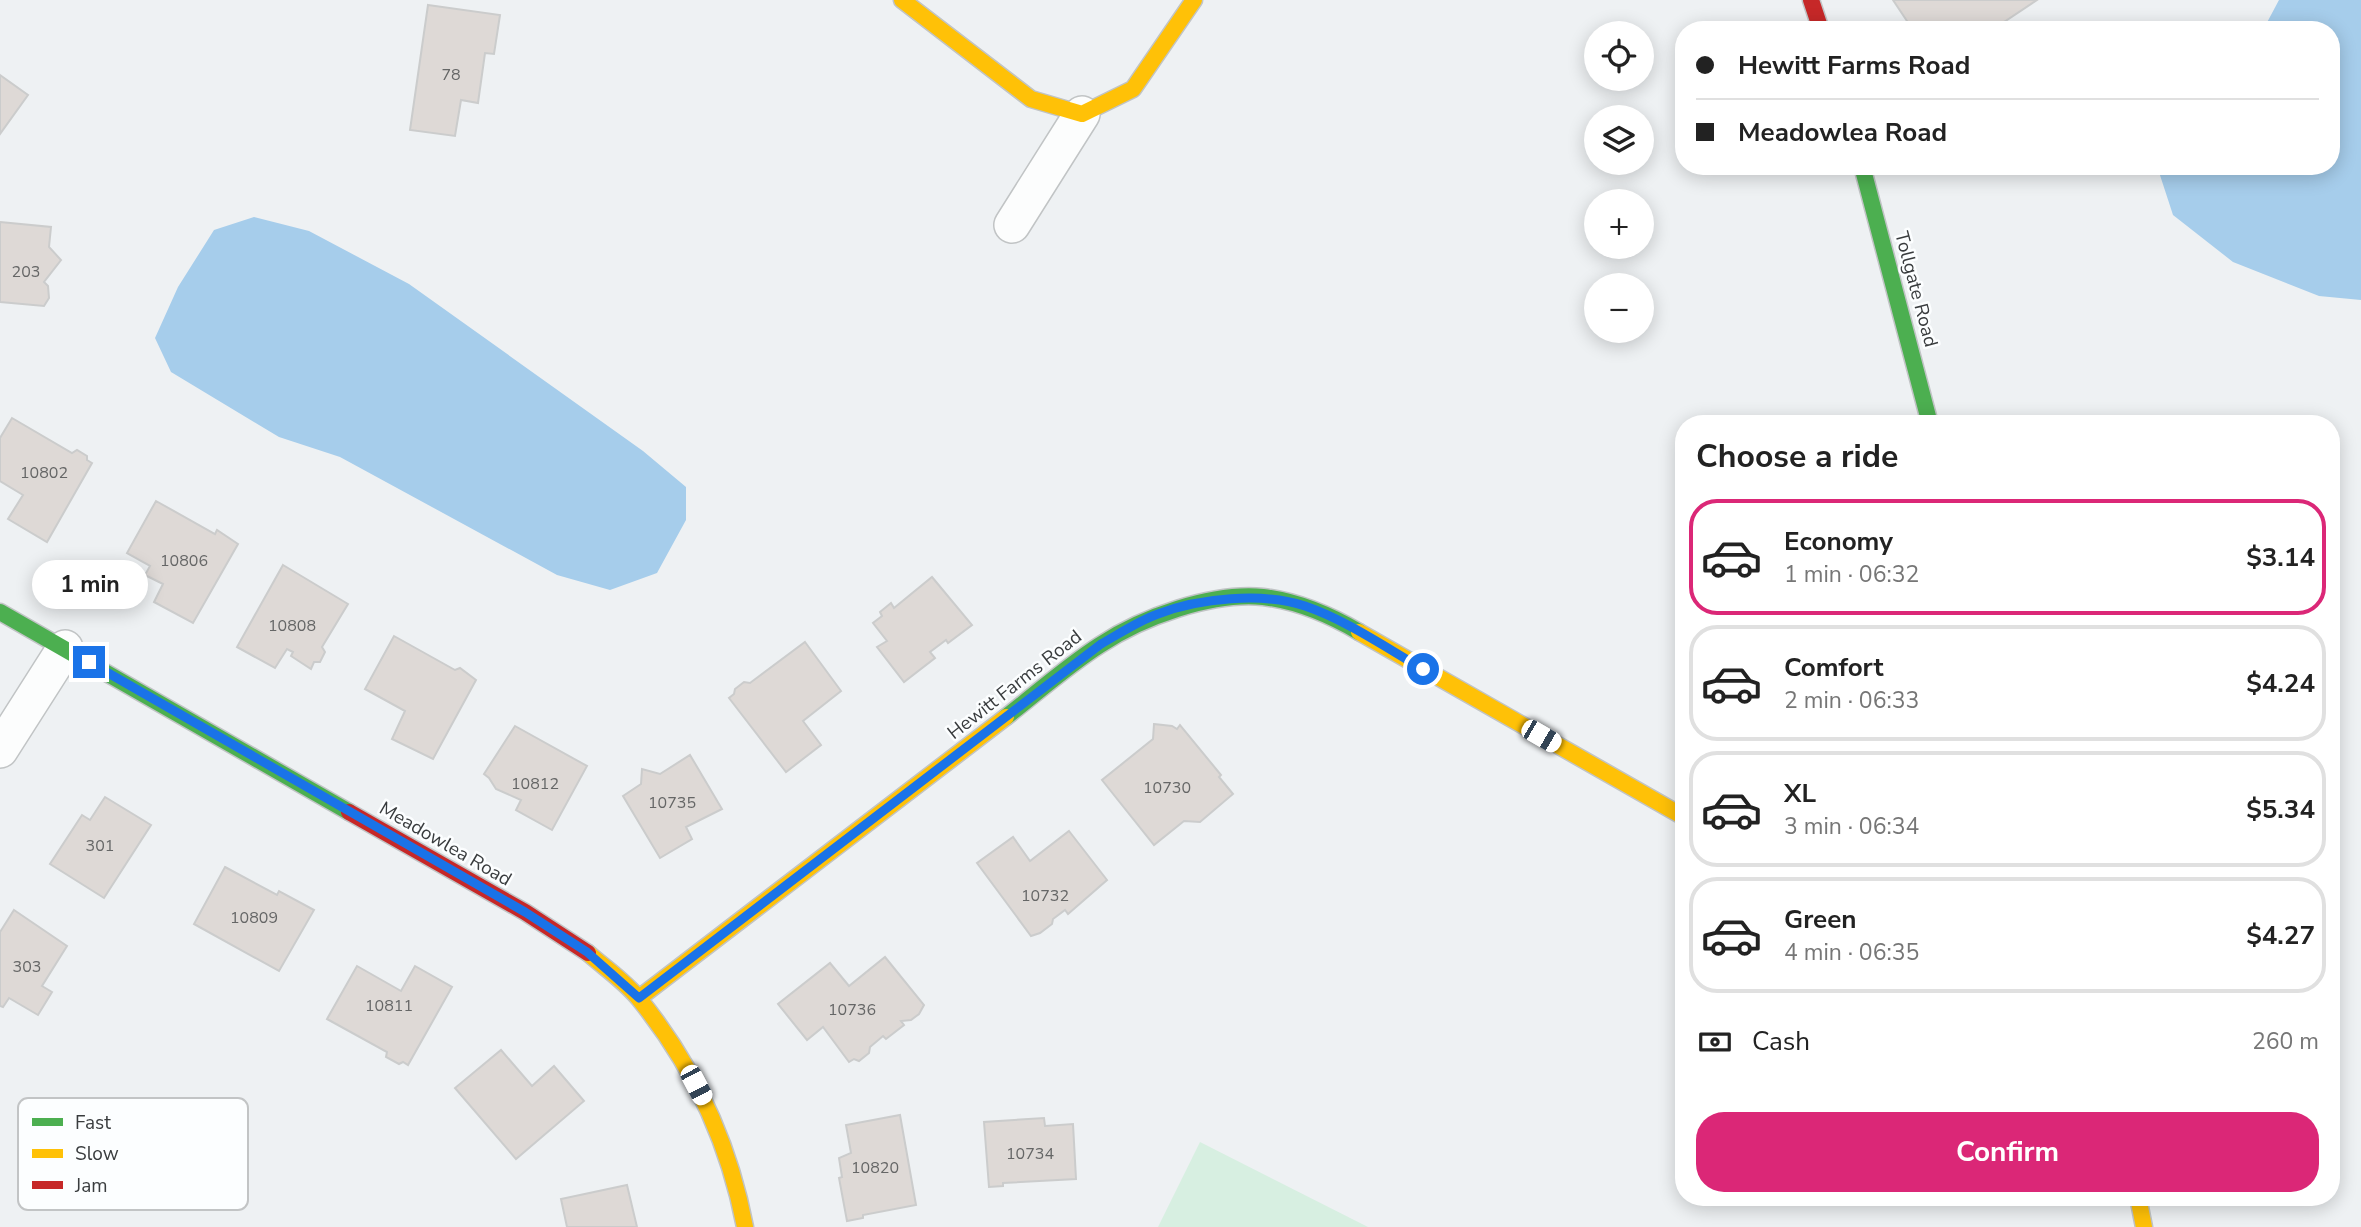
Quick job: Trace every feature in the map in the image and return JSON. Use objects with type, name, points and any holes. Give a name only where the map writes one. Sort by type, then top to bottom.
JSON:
[{"type":"street","points":[[902,0],[1031,99],[1082,114]]},
{"type":"street","points":[[1012,225],[1082,114],[1133,89],[1194,0]]},
{"type":"street","points":[[1811,0],[1818,21]]},
{"type":"street","name":"Tollgate Road","points":[[1864,175],[1928,415]]},
{"type":"street","name":"Hewitt Farms Road","points":[[639,998],[1101,644],[1158,614],[1214,600],[1262,597],[1304,606],[1352,628],[1675,812]]},
{"type":"street","name":"Meadowlea Road","points":[[0,612],[525,912],[587,952],[639,998],[686,1067],[715,1122],[737,1185],[746,1227]]},
{"type":"street","points":[[0,750],[65,648]]},
{"type":"street","points":[[2140,1206],[2144,1227]]},
{"type":"green space","points":[[1200,1142],[1368,1227],[1158,1227]]},
{"type":"water","points":[[2279,0],[2361,0],[2361,300],[2319,296],[2233,262],[2173,215],[2160,175],[2340,175],[2340,21],[2268,21]]},
{"type":"water","points":[[254,217],[309,231],[409,284],[643,451],[686,487],[686,520],[657,573],[610,590],[557,575],[340,457],[279,437],[171,372],[155,338],[178,287],[214,230]]},
{"type":"building","points":[[1893,0],[2037,0],[2006,21],[1907,21]]},
{"type":"building","points":[[428,5],[500,15],[494,54],[485,53],[478,103],[461,100],[455,136],[410,130]]},
{"type":"building","points":[[0,75],[28,95],[0,134]]},
{"type":"building","points":[[0,222],[51,227],[49,247],[61,260],[44,282],[48,286],[49,298],[44,306],[0,302]]},
{"type":"building","points":[[12,418],[72,453],[77,450],[92,463],[47,542],[8,519],[23,495],[0,481],[0,438]]},
{"type":"building","points":[[156,501],[215,534],[217,530],[238,544],[193,623],[154,602],[163,584],[145,575],[150,566],[127,553]]},
{"type":"building","points":[[283,565],[348,604],[322,647],[325,652],[320,662],[314,662],[311,669],[291,656],[293,652],[287,649],[275,668],[237,647]]},
{"type":"building","points":[[932,577],[972,625],[948,643],[946,640],[930,652],[935,658],[904,682],[877,647],[887,641],[873,623],[882,616],[880,612],[891,603],[894,608]]},
{"type":"building","points":[[394,636],[455,670],[460,668],[476,680],[433,759],[392,739],[405,711],[365,689]]},
{"type":"building","points":[[805,642],[841,691],[803,721],[821,745],[786,772],[729,698],[744,682],[750,683]]},
{"type":"building","points":[[1154,724],[1177,729],[1180,725],[1233,794],[1200,822],[1184,821],[1154,845],[1102,780],[1153,739]]},
{"type":"building","points":[[515,726],[587,766],[552,830],[516,810],[521,800],[496,789],[484,774]]},
{"type":"building","points":[[690,755],[722,809],[686,827],[692,839],[660,858],[623,796],[641,784],[642,769],[660,774]]},
{"type":"building","points":[[105,797],[151,825],[104,898],[50,864],[82,815],[90,820]]},
{"type":"building","points":[[1069,831],[1107,880],[1068,914],[1065,910],[1053,919],[1052,924],[1031,936],[977,863],[1013,837],[1030,861]]},
{"type":"building","points":[[225,867],[277,895],[279,891],[314,910],[279,971],[194,924]]},
{"type":"building","points":[[14,910],[67,946],[42,986],[52,992],[38,1015],[9,998],[3,1007],[0,1006],[0,932]]},
{"type":"building","points":[[885,957],[924,1005],[919,1014],[911,1020],[901,1021],[904,1025],[886,1039],[883,1036],[859,1061],[854,1059],[849,1062],[823,1027],[807,1040],[778,1004],[830,963],[849,986]]},
{"type":"building","points":[[357,966],[401,991],[415,966],[452,987],[408,1065],[403,1062],[399,1064],[386,1057],[387,1052],[327,1019]]},
{"type":"building","points":[[501,1050],[532,1086],[554,1066],[584,1101],[516,1159],[455,1088]]},
{"type":"building","points":[[900,1115],[916,1205],[863,1215],[863,1218],[847,1221],[839,1178],[842,1177],[839,1158],[851,1153],[846,1125]]},
{"type":"building","points":[[1044,1118],[1045,1126],[1073,1124],[1076,1179],[1003,1183],[1003,1186],[989,1187],[984,1122]]},
{"type":"building","points":[[627,1185],[637,1227],[567,1227],[561,1199]]},
{"type":"traffic: fast","points":[[1864,175],[1928,415]]},
{"type":"traffic: fast","points":[[1006,717],[1076,662],[1117,635],[1157,616],[1200,603],[1243,596],[1276,599],[1313,610],[1359,632]]},
{"type":"traffic: fast","points":[[0,612],[349,812]]},
{"type":"traffic: slow","points":[[902,0],[1031,99],[1082,114],[1133,89],[1194,0]]},
{"type":"traffic: slow","points":[[1359,632],[1675,812]]},
{"type":"traffic: slow","points":[[639,998],[1006,717]]},
{"type":"traffic: slow","points":[[588,953],[640,1000],[693,1079],[719,1136],[745,1227]]},
{"type":"traffic: slow","points":[[2140,1206],[2144,1227]]},
{"type":"traffic: jam","points":[[1811,0],[1818,21]]},
{"type":"traffic: jam","points":[[349,812],[525,912],[588,953]]},
{"type":"route","points":[[89,662],[525,912],[587,952],[639,998],[1101,644],[1158,614],[1214,600],[1262,597],[1304,606],[1352,628],[1423,669]]}]
